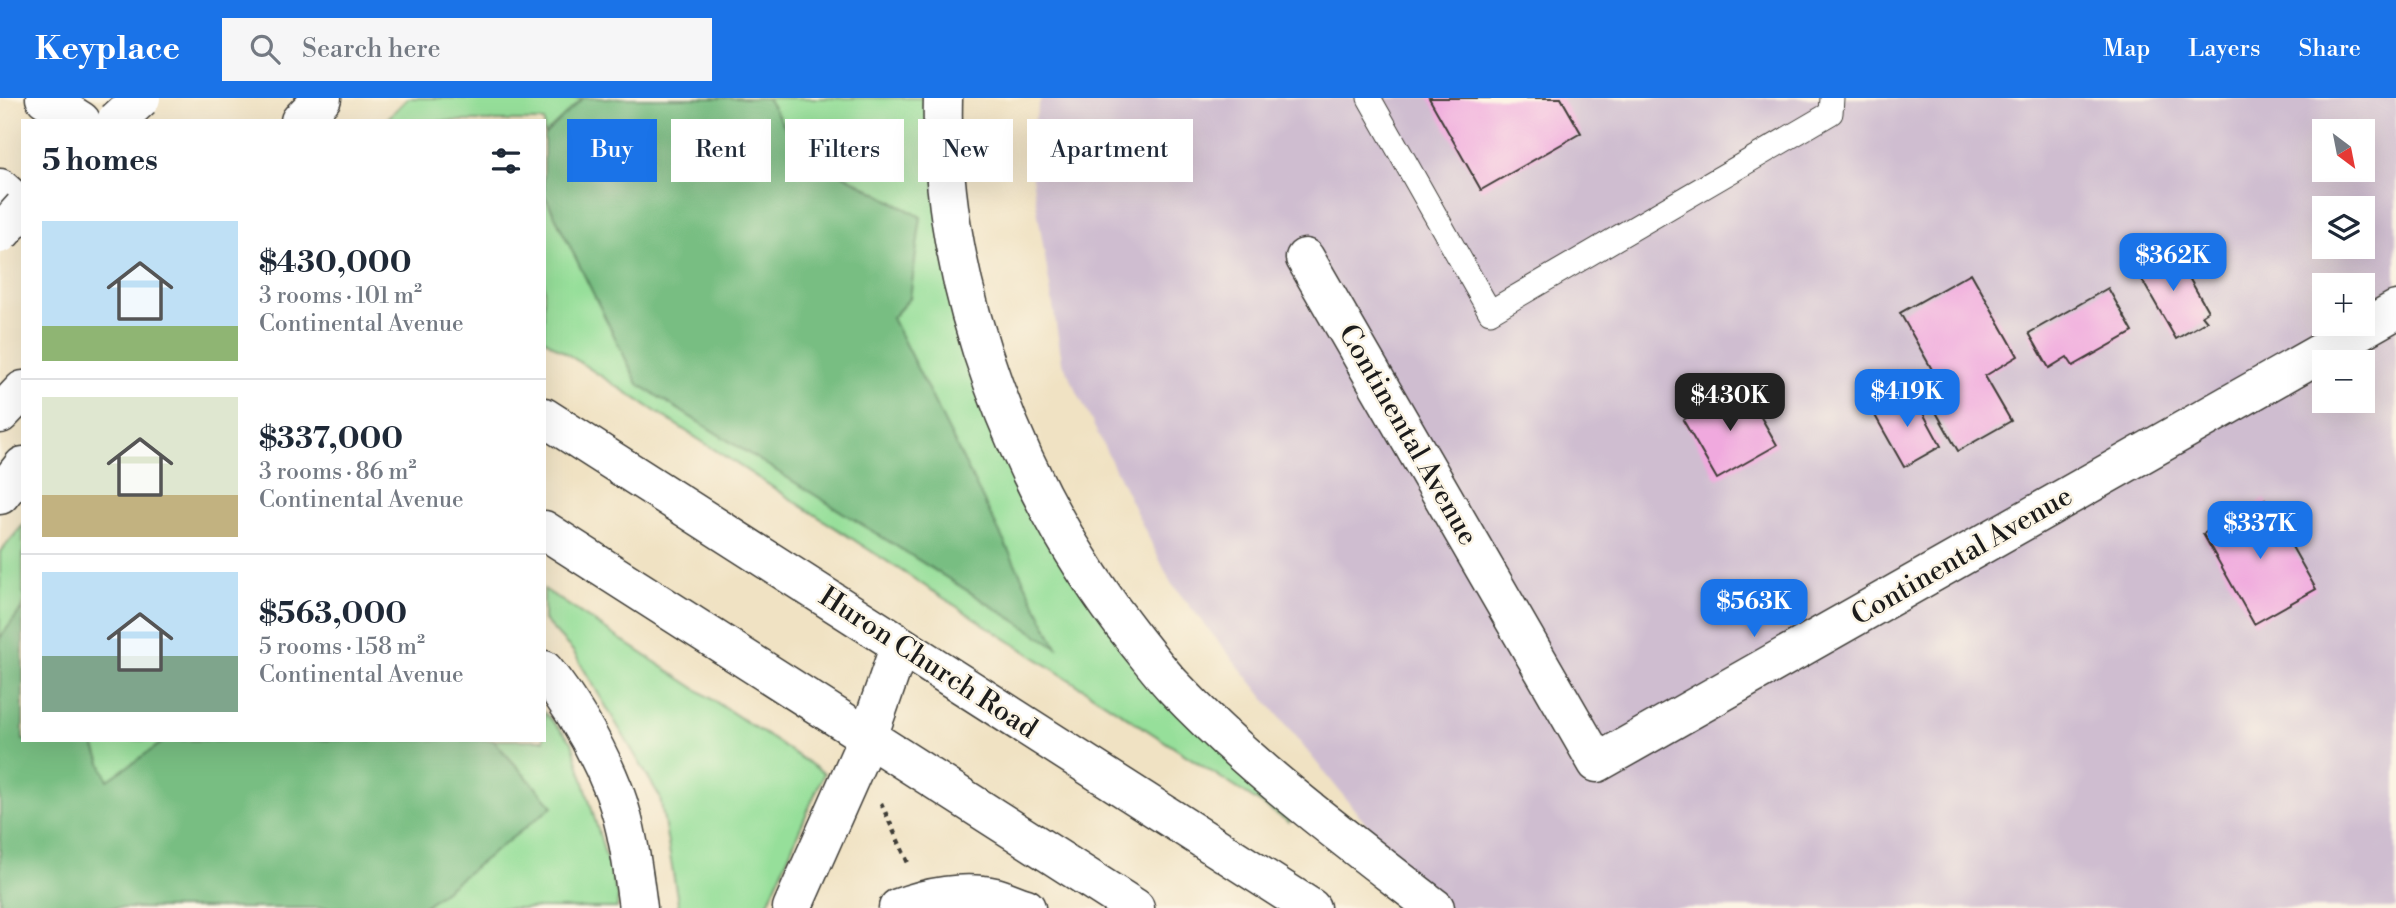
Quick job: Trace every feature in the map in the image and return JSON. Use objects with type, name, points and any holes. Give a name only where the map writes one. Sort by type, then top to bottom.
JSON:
[{"type":"main road","points":[[45,98],[81,119]]},
{"type":"main road","points":[[86,119],[102,98]]},
{"type":"main road","points":[[119,98],[143,119]]},
{"type":"main road","points":[[118,119],[141,98]]},
{"type":"main road","points":[[302,119],[322,98]]},
{"type":"main road","points":[[943,98],[942,123],[950,209],[965,288],[985,359],[1032,477],[1070,547],[1116,615],[1171,684],[1222,735],[1314,814],[1435,908]]},
{"type":"main road","points":[[0,181],[21,195]]},
{"type":"main road","points":[[0,188],[21,207]]},
{"type":"main road","points":[[0,233],[21,211]]},
{"type":"main road","name":"Continental Avenue","points":[[1305,258],[1597,763],[2396,310]]},
{"type":"main road","points":[[0,414],[21,392]]},
{"type":"main road","name":"Huron Church Road","points":[[546,418],[1311,908]]},
{"type":"main road","points":[[0,495],[21,469]]},
{"type":"main road","points":[[546,531],[1135,908]]},
{"type":"main road","points":[[792,908],[868,737],[900,645]]},
{"type":"main road","points":[[546,673],[591,740],[615,794],[632,862],[638,908]]},
{"type":"main road","points":[[898,908],[913,902],[953,895],[993,897],[1026,908]]},
{"type":"lane","points":[[1369,98],[1490,312],[1831,113],[1832,98]]},
{"type":"path","points":[[879,799],[911,869]]},
{"type":"shaded area","points":[[1041,98],[2396,98],[2396,908],[1449,908],[1406,873],[1171,583],[1062,361],[1033,182],[1193,182],[1193,119],[1035,119]]},
{"type":"green space","points":[[408,98],[930,98],[935,119],[918,119],[918,182],[949,182],[1013,464],[1295,814],[1289,822],[546,340],[546,119],[387,119]]},
{"type":"green space","points":[[583,98],[767,98],[785,127],[785,182],[857,182],[921,217],[910,298],[892,318],[1057,647],[638,384],[546,198],[546,133]]},
{"type":"green space","points":[[21,527],[21,742],[546,742],[546,714],[572,742],[618,898],[617,908],[0,908],[0,552]]},
{"type":"green space","points":[[546,590],[824,773],[766,908],[679,908],[660,797],[573,651],[546,622]]},
{"type":"green space","points":[[21,610],[21,742],[93,742],[108,780],[163,742],[495,742],[553,806],[422,908],[0,908],[0,638]]},
{"type":"building","points":[[1429,98],[1561,98],[1581,133],[1481,190]]},
{"type":"building","points":[[2172,248],[2208,311],[2202,315],[2207,321],[2176,339],[2135,268]]},
{"type":"building","points":[[1971,273],[2018,356],[1985,376],[2011,421],[1958,451],[1928,398],[1943,389],[1900,313]]},
{"type":"building","points":[[2108,288],[2133,332],[2073,366],[2067,357],[2049,368],[2029,333]]},
{"type":"building","points":[[1743,386],[1777,445],[1717,479],[1683,420]]},
{"type":"building","points":[[1911,391],[1941,446],[1904,467],[1873,412]]},
{"type":"building","points":[[2265,499],[2316,589],[2254,624],[2203,534]]}]
